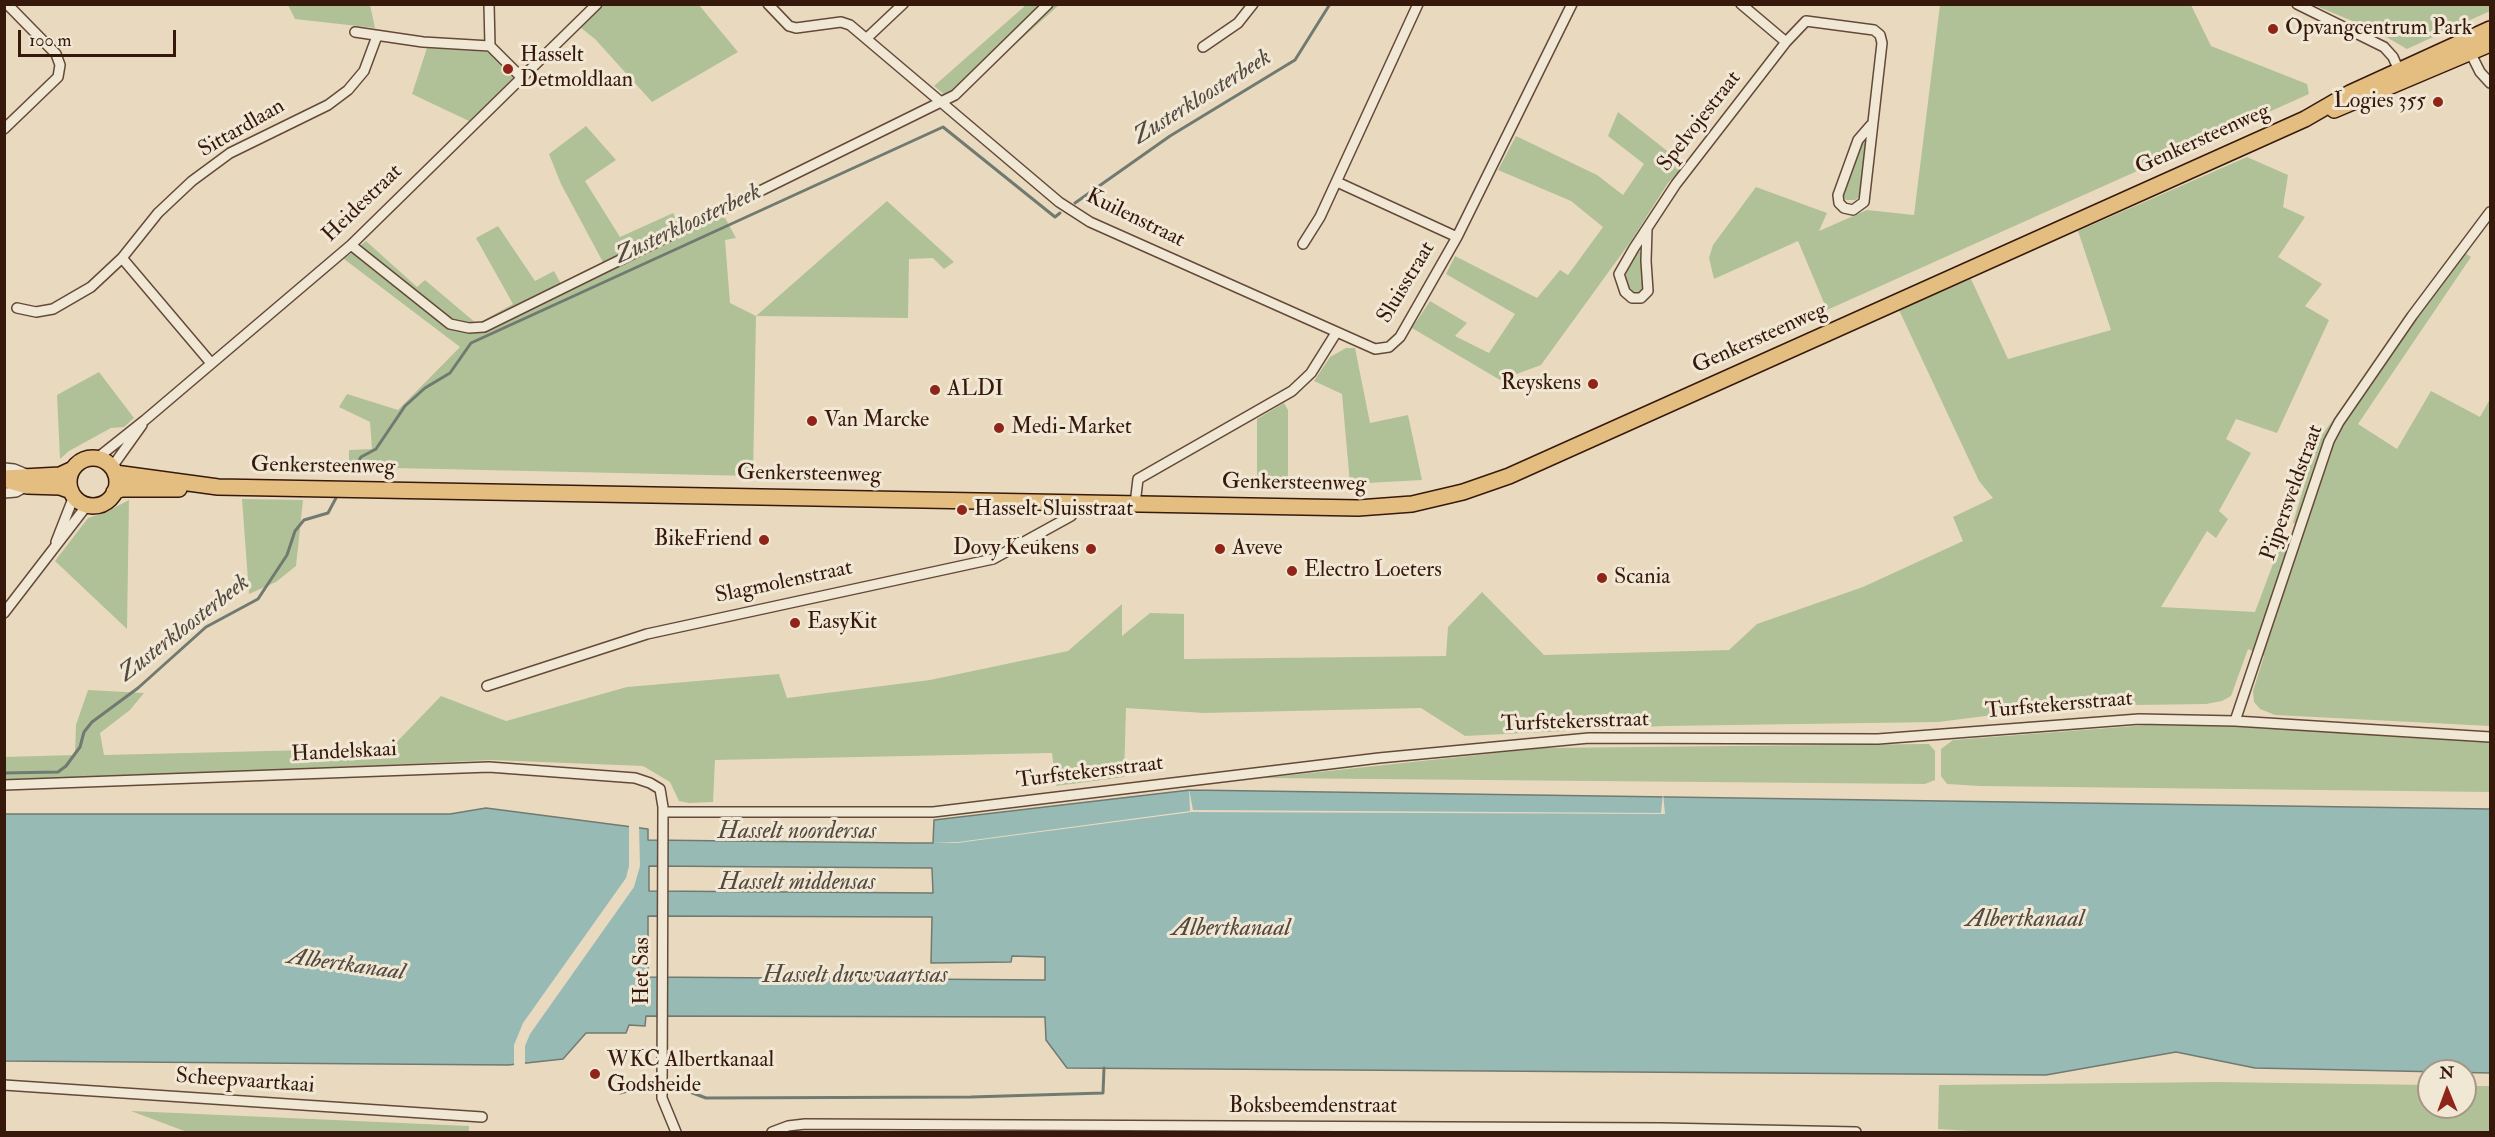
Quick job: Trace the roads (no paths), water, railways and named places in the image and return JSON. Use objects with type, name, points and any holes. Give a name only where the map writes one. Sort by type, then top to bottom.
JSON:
[{"type":"main road","name":"Genkersteenweg","points":[[2468,47],[2490,29]]},
{"type":"main road","name":"Genkersteenweg","points":[[88,504],[104,502],[114,492],[121,489],[179,489],[202,486],[1358,508],[1412,504],[1487,485],[2401,76],[2468,47],[2490,44]]},
{"type":"main road","name":"Genkersteenweg","points":[[96,459],[113,470],[202,486]]},
{"type":"main road","points":[[28,480],[60,475],[73,469],[81,461],[96,459]]},
{"type":"main road","points":[[72,493],[69,478],[73,469]]},
{"type":"main road","points":[[113,470],[114,492]]},
{"type":"main road","points":[[4,479],[28,480],[60,487],[88,504]]},
{"type":"street","points":[[4,129],[58,76],[60,65],[56,54],[7,4]]},
{"type":"street","points":[[489,4],[490,46]]},
{"type":"street","name":"Heidestraat","points":[[96,459],[351,245],[597,4]]},
{"type":"street","name":"Kuilenstraat","points":[[768,4],[789,26],[796,28],[841,22],[868,37],[940,103],[1059,202],[1090,222],[1336,333]]},
{"type":"street","points":[[868,37],[903,4]]},
{"type":"street","points":[[351,245],[450,324],[469,328],[484,327],[954,95],[1048,4]]},
{"type":"street","points":[[1203,47],[1238,23],[1253,4]]},
{"type":"street","points":[[1303,244],[1320,217],[1418,4]]},
{"type":"street","name":"Sluisstraat","points":[[1336,333],[1375,349],[1389,347],[1400,337],[1457,237],[1572,4]]},
{"type":"street","points":[[1741,4],[1786,42]]},
{"type":"street","points":[[2297,4],[2384,47],[2401,76]]},
{"type":"street","name":"Spelvojestraat","points":[[1647,229],[1648,291],[1641,298],[1632,298],[1624,292],[1619,274],[1647,229],[1676,184],[1786,42],[1806,21],[1874,30],[1880,35],[1882,43],[1864,202],[1853,210],[1844,208],[1839,203],[1838,195],[1858,140],[1871,125]]},
{"type":"street","points":[[355,32],[490,46],[522,78]]},
{"type":"street","name":"Sittardlaan","points":[[17,308],[36,312],[53,309],[91,287],[122,258],[158,213],[221,160],[278,128],[328,105],[348,90],[364,71],[377,36]]},
{"type":"street","points":[[2468,47],[2480,72],[2490,83]]},
{"type":"street","points":[[1336,182],[1457,237]]},
{"type":"street","name":"Pijpersveldstraat","points":[[2235,721],[2329,441],[2339,422],[2412,316],[2490,212]]},
{"type":"street","points":[[122,258],[211,363]]},
{"type":"street","points":[[1135,504],[1138,478],[1292,391],[1311,374],[1336,333]]},
{"type":"street","name":"Heidestraat","points":[[113,470],[145,420]]},
{"type":"street","points":[[4,468],[14,468],[28,480],[16,492],[4,493]]},
{"type":"street","points":[[54,547],[72,493]]},
{"type":"street","name":"Slagmolenstraat","points":[[487,686],[647,634],[993,559],[1071,516],[1080,503]]},
{"type":"street","points":[[4,613],[88,504]]},
{"type":"street","name":"Turfstekersstraat","points":[[663,812],[933,812],[1379,758],[1589,738],[1878,739],[2139,718],[2235,721],[2490,736]]},
{"type":"street","name":"Handelskaai","points":[[4,785],[489,767],[635,778],[660,789],[663,812]]},
{"type":"street","name":"Het Sas","points":[[663,812],[662,1098],[674,1131]]},
{"type":"street","name":"Scheepvaartkaai","points":[[4,1085],[482,1117]]},
{"type":"street","name":"Boksbeemdenstraat","points":[[772,1132],[788,1126],[805,1124],[1662,1128],[1856,1132]]},
{"type":"water","name":"Albertkanaal","points":[[1190,790],[2490,809],[2490,1073],[2477,1073],[2477,1059],[2417,1059],[2417,1071],[2255,1068],[2176,1052],[2046,1075],[1067,1068],[1046,1040],[1045,1017],[646,1016],[645,1026],[629,1025],[626,1033],[586,1033],[563,1059],[508,1065],[5,1061],[5,814],[450,814],[486,808],[648,829],[648,840],[933,843],[934,820]],"holes":[[[649,866],[932,868],[933,893],[649,891]],[[648,916],[932,917],[931,963],[1011,962],[1012,956],[1045,957],[1045,980],[648,977]]]},
{"type":"waterway","name":"Zusterkloosterbeek","points":[[1075,203],[1170,136],[1295,60],[1330,4]]},
{"type":"waterway","name":"Zusterkloosterbeek","points":[[355,467],[361,457],[376,449],[405,406],[425,388],[450,373],[471,343],[943,127],[1055,217],[1060,213]]},
{"type":"waterway","name":"Zusterkloosterbeek","points":[[4,773],[58,772],[66,766],[80,747],[84,732],[92,722],[138,688],[206,627],[258,599],[287,555],[295,531],[304,520],[328,513],[336,498]]},
{"type":"waterway","points":[[611,1088],[620,1093],[640,1088],[682,1089],[706,1098],[971,1097],[1103,1093],[1104,1068]]},
{"type":"place","name":"Opvangcentrum Park","points":[[2273,29]]},
{"type":"place","name":"Hasselt Detmoldlaan","points":[[508,69]]},
{"type":"place","name":"Logies 355","points":[[2438,102]]},
{"type":"place","name":"Reyskens","points":[[1593,384]]},
{"type":"place","name":"ALDI","points":[[935,390]]},
{"type":"place","name":"Van Marcke","points":[[812,421]]},
{"type":"place","name":"Medi-Market","points":[[999,428]]},
{"type":"place","name":"Hasselt Sluisstraat","points":[[962,510]]},
{"type":"place","name":"BikeFriend","points":[[764,540]]},
{"type":"place","name":"Dovy Keukens","points":[[1091,549]]},
{"type":"place","name":"Aveve","points":[[1220,549]]},
{"type":"place","name":"Electro Loeters","points":[[1292,571]]},
{"type":"place","name":"Scania","points":[[1602,578]]},
{"type":"place","name":"EasyKit","points":[[795,623]]},
{"type":"place","name":"WKC Albertkanaal Godsheide","points":[[595,1074]]},
{"type":"water label","name":"Hasselt noordersas","points":[[797,833]]},
{"type":"water label","name":"Hasselt middensas","points":[[797,884]]},
{"type":"water label","name":"Hasselt duwvaartsas","points":[[855,977]]}]
